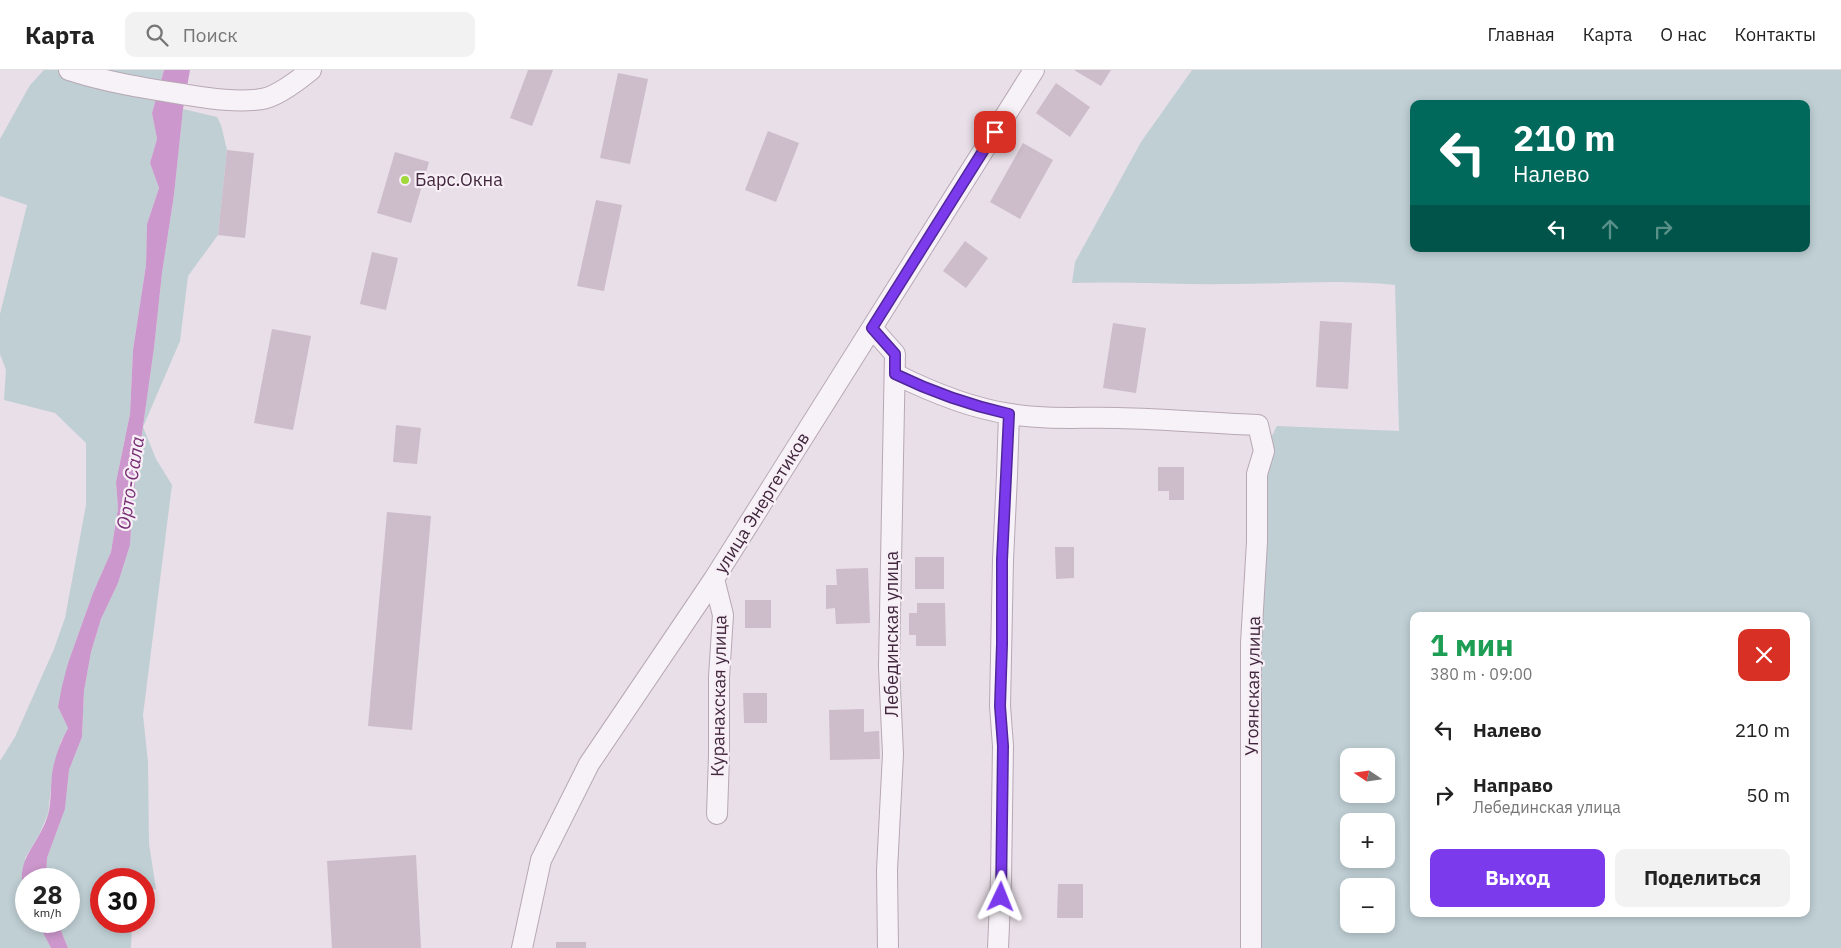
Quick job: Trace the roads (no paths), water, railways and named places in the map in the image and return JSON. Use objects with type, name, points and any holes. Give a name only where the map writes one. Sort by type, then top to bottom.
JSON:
[{"type":"street","points":[[69,70],[91,77],[139,87],[225,100],[264,99],[295,83],[311,70]]},
{"type":"street","name":"улица Энергетиков","points":[[522,948],[541,860],[589,764],[714,579],[1034,70]]},
{"type":"street","name":"Лебединская улица","points":[[872,328],[895,354],[889,667],[892,754],[887,870],[888,948]]},
{"type":"street","points":[[895,374],[924,388],[976,406],[1009,414],[1002,560],[1000,706],[1003,774],[998,948]]},
{"type":"street","name":"Угоянская улица","points":[[1009,414],[1043,418],[1148,419],[1258,425],[1264,451],[1257,474],[1257,542],[1252,643],[1251,948]]},
{"type":"street","name":"Куранахская улица","points":[[714,579],[723,615],[719,677],[717,814]]},
{"type":"water","name":"Орто-Сала","points":[[164,70],[190,70],[183,109],[174,195],[133,498],[130,545],[118,583],[101,619],[91,652],[84,691],[82,737],[69,770],[65,809],[47,858],[47,868],[23,868],[48,815],[53,768],[68,728],[58,707],[68,663],[93,593],[111,552],[118,508],[116,482],[130,414],[133,350],[146,265],[147,224],[159,188],[150,163],[157,139],[152,113]]},
{"type":"water","points":[[43,933],[62,933],[68,948],[51,948]]},
{"type":"place","name":"Барс.Окна","points":[[405,180]]}]
